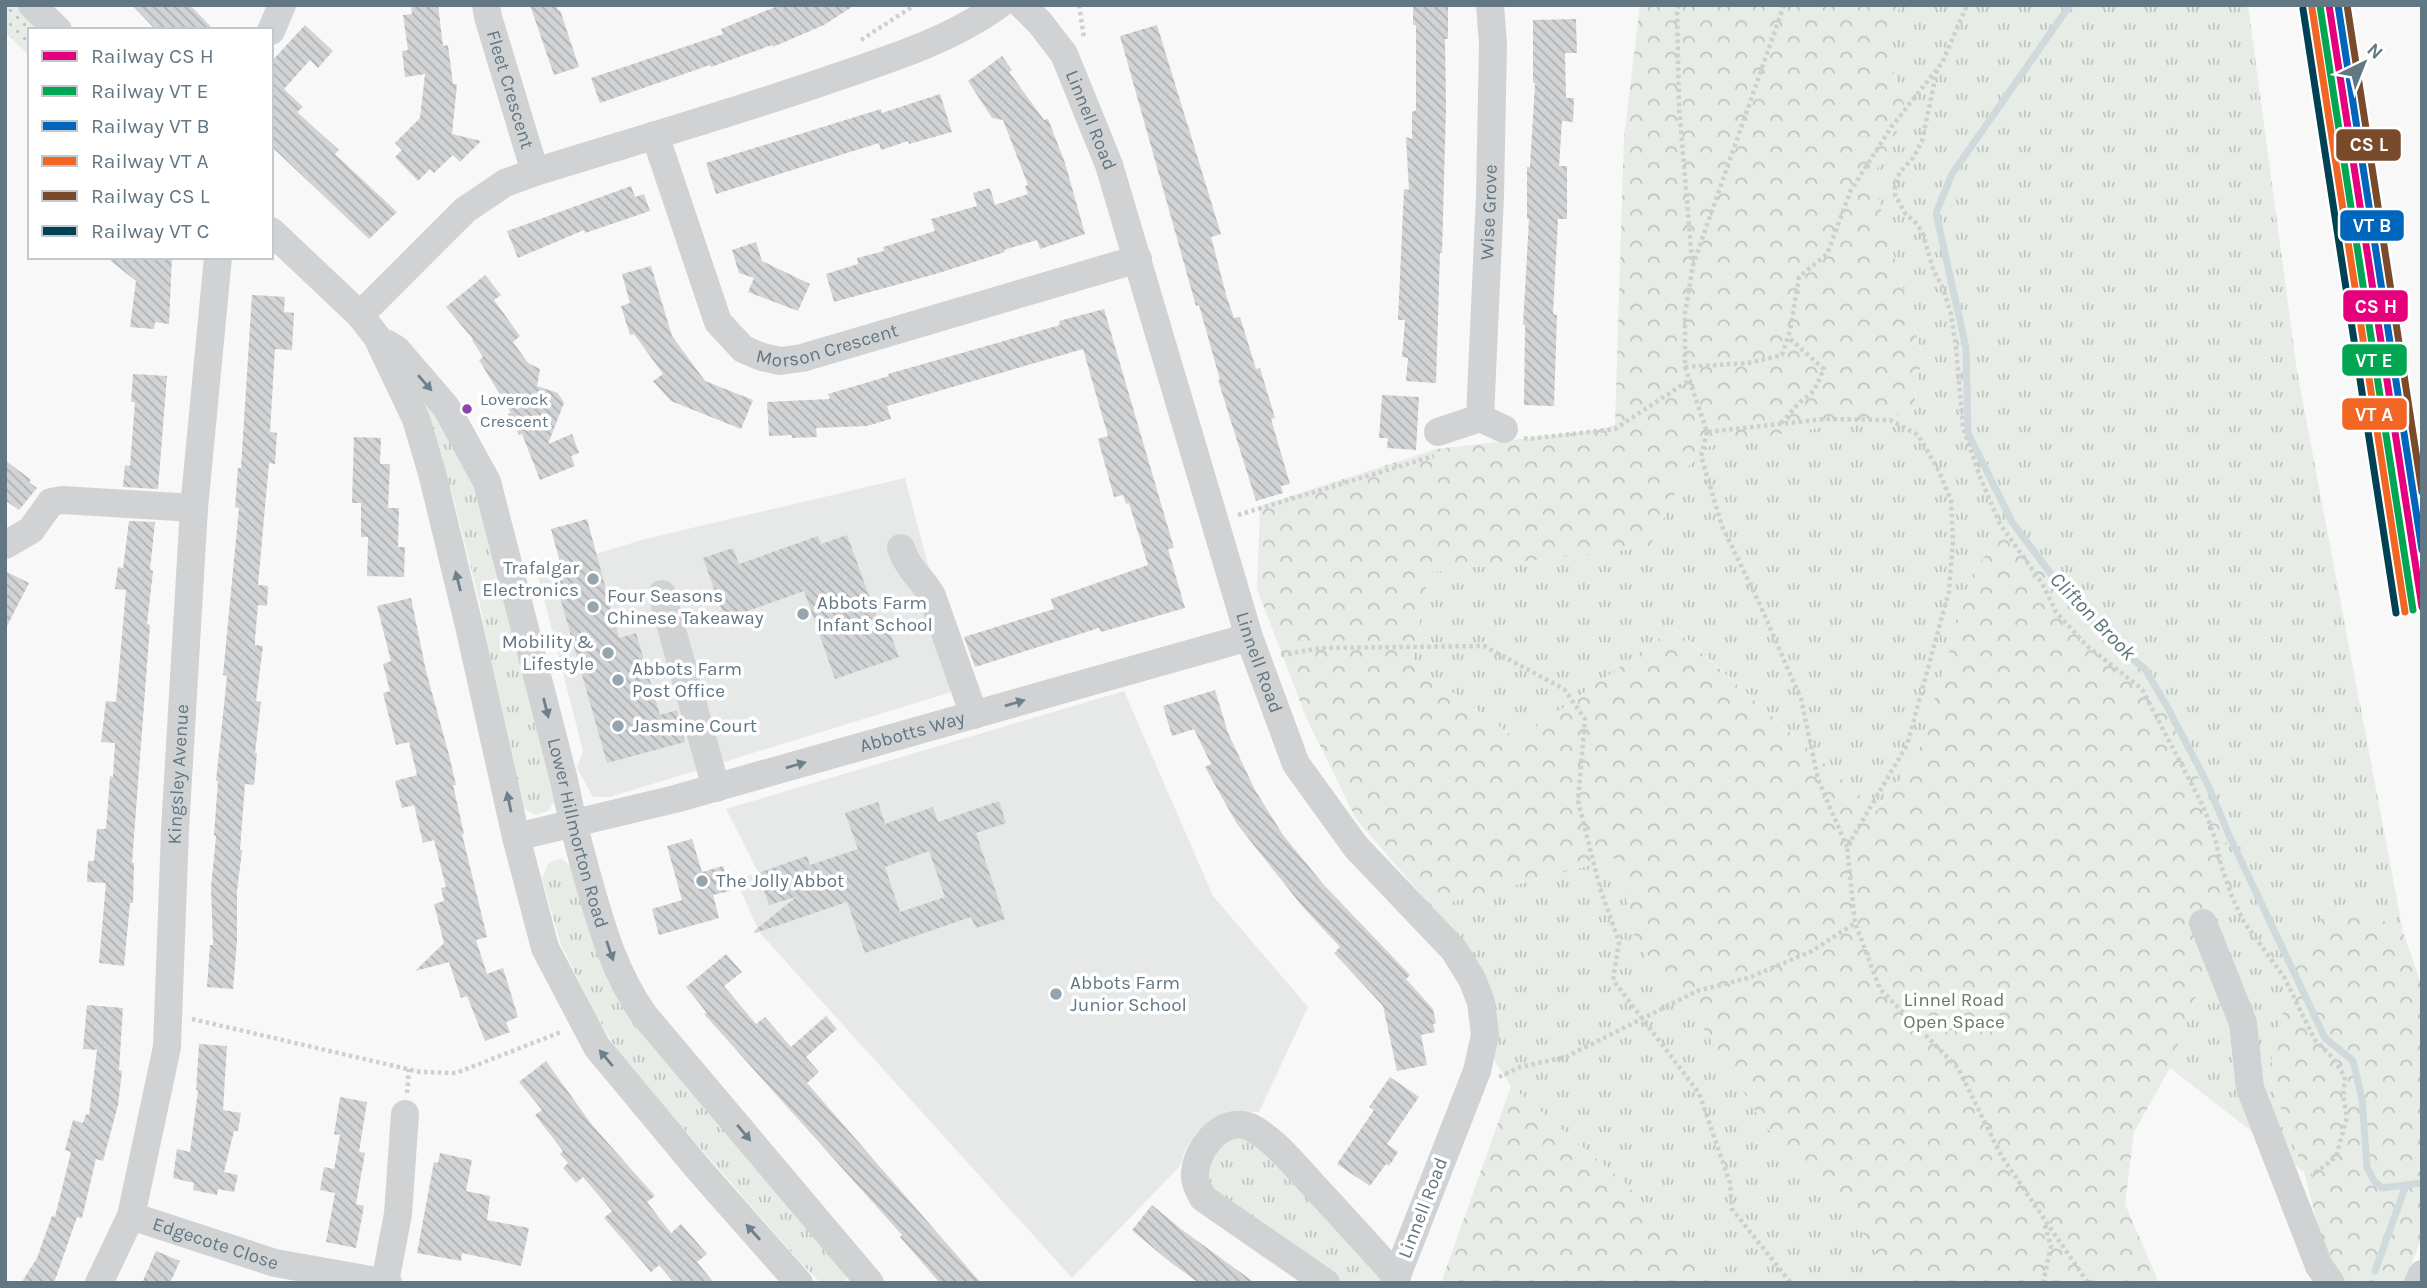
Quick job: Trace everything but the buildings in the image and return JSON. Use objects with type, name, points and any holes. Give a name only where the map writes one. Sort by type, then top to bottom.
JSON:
[{"type":"street","points":[[32,5],[56,28]]},
{"type":"street","points":[[272,28],[282,5]]},
{"type":"street","name":"Fleet Crescent","points":[[486,5],[535,172]]},
{"type":"street","points":[[368,326],[465,210],[505,183],[802,89],[934,43],[972,24],[999,5]]},
{"type":"street","name":"Linnell Road","points":[[1022,5],[1064,54],[1109,165],[1252,648],[1296,764],[1356,846],[1454,950],[1472,979],[1480,1002],[1485,1035],[1477,1071],[1396,1280],[1291,1161],[1260,1133],[1247,1126],[1220,1130],[1203,1147],[1195,1179],[1203,1198],[1326,1283]]},
{"type":"street","name":"Wise Grove","points":[[1490,5],[1493,44],[1490,195],[1492,424]]},
{"type":"street","name":"Morson Crescent","points":[[655,135],[718,322],[743,349],[762,357],[780,361],[802,358],[1138,259]]},
{"type":"street","name":"Lower Hillmorton Road","points":[[273,233],[368,326],[396,349],[446,407],[487,482],[564,780],[572,823],[601,927],[627,991],[870,1283]]},
{"type":"street","name":"Kingsley Avenue","points":[[99,1283],[131,1216],[167,1047],[175,830],[194,508],[218,259]]},
{"type":"street","name":"Lower Hillmorton Road","points":[[368,326],[416,419],[432,473],[516,837],[545,948],[597,1047],[701,1172],[799,1283]]},
{"type":"street","points":[[1438,432],[1492,424]]},
{"type":"street","points":[[5,545],[31,530],[51,502],[62,500],[194,508]]},
{"type":"street","points":[[901,548],[905,561],[932,596],[974,715]]},
{"type":"street","points":[[662,594],[723,786]]},
{"type":"street","name":"Abbotts Way","points":[[516,837],[723,786],[974,715],[1252,648]]},
{"type":"street","points":[[2203,923],[2243,1023],[2250,1088],[2319,1266],[2331,1283]]},
{"type":"street","name":"Edgecote Close","points":[[131,1216],[275,1263],[387,1282],[398,1214],[405,1114]]},
{"type":"street","points":[[2418,1283],[2422,1274]]},
{"type":"path","points":[[1679,5],[1679,106],[1693,265]]},
{"type":"path","points":[[1784,5],[1693,265],[1685,313],[1685,367],[1707,432],[1701,457],[1722,526],[1801,699],[1818,779],[1847,848],[1855,923],[1880,989],[1958,1068],[2002,1157],[2088,1283]]},
{"type":"path","points":[[1685,367],[1748,363],[1782,355],[1799,277],[1827,254],[1851,190],[1892,126],[1942,63],[1967,5]]},
{"type":"path","points":[[1937,70],[1922,141],[1913,158],[1900,172],[1895,183],[1895,195],[1905,213],[1923,234],[1933,270],[1943,288],[1956,347],[1963,427],[1980,477],[2000,524],[2042,583],[2056,612],[2086,645],[2142,689],[2203,806],[2232,897],[2244,922],[2284,977],[2315,1040],[2333,1058],[2345,1077],[2343,1096],[2347,1117],[2336,1157],[2291,1193]]},
{"type":"path","points":[[1780,424],[1798,403],[1814,391],[1824,369],[1788,337]]},
{"type":"path","points":[[1492,424],[1528,439],[1615,429],[1691,379]]},
{"type":"path","points":[[1707,432],[1825,419],[1890,420],[1918,435],[1939,471],[1951,501],[1953,542],[1949,591],[1907,745],[1847,848]]},
{"type":"path","points":[[1214,522],[1442,453],[1438,432]]},
{"type":"path","points":[[1252,648],[1485,646],[1564,689],[1585,719],[1578,800],[1600,888],[1619,942],[1613,980],[1699,1093],[1730,1183],[1732,1209],[1791,1283]]},
{"type":"path","points":[[1477,1071],[1493,1080],[1520,1067],[1566,1058],[1697,991],[1748,978],[1812,950],[1855,923]]},
{"type":"path","points":[[169,1014],[420,1072],[456,1073],[585,1023]]},
{"type":"path","points":[[2043,1217],[2051,1246],[2043,1283]]},
{"type":"shaded area","name":"Abbots Farm Infant School","points":[[905,478],[961,689],[610,797],[593,797],[577,768],[583,751],[537,572],[645,539]]},
{"type":"shaded area","name":"Abbots Farm Junior School","points":[[1124,691],[1213,896],[1308,1007],[1259,1112],[1233,1113],[1215,1119],[1197,1132],[1186,1148],[1180,1166],[1072,1278],[759,932],[736,880],[758,872],[726,809]]},
{"type":"green space","points":[[5,5],[16,5],[40,28],[28,28],[28,54],[5,32]]},
{"type":"green space","name":"Linnel Road Open Space","points":[[1640,5],[1900,5],[1886,48],[1907,113],[1872,178],[1922,355],[1913,412],[1697,448],[1650,547],[1429,572],[1412,663],[1518,740],[1674,628],[1877,811],[1917,756],[1974,570],[2012,522],[2070,599],[2145,669],[2227,837],[2216,940],[2170,1068],[2134,1132],[2125,1204],[2159,1283],[1895,1283],[1848,1210],[1765,1126],[1692,1010],[1659,979],[1635,939],[1617,858],[1432,907],[1356,819],[1306,717],[1257,589],[1260,506],[1436,449],[1597,430],[1615,425],[1624,136]]},
{"type":"green space","points":[[1900,5],[2248,5],[2297,371],[2403,932],[2372,914],[2268,1074],[2304,1172],[2170,1068],[2216,940],[2145,669],[2070,599],[2013,523],[1974,570],[1917,756],[1877,811],[1675,628],[1518,740],[1412,663],[1429,572],[1650,547],[1697,448],[1913,412],[1922,355],[1872,178],[1907,113],[1886,48]]},
{"type":"green space","points":[[398,362],[455,441],[482,505],[556,799],[548,811],[535,815],[522,807],[480,604],[453,496],[428,419]]},
{"type":"green space","points":[[1617,858],[1635,939],[1659,979],[1692,1010],[1765,1126],[1848,1210],[1895,1283],[1716,1283],[1625,1183],[1511,1086],[1491,1055],[1432,907]]},
{"type":"green space","points":[[562,859],[571,867],[590,930],[849,1271],[845,1283],[821,1283],[799,1261],[621,1057],[596,1015],[561,945],[542,879],[548,864]]},
{"type":"green space","points":[[2326,909],[2372,914],[2403,932],[2422,986],[2422,1236],[2404,1283],[2323,1283],[2328,1264],[2304,1172],[2268,1074],[2293,971]]},
{"type":"green space","points":[[1511,1086],[1625,1183],[1716,1283],[1441,1283]]},
{"type":"green space","points":[[1246,1136],[1382,1271],[1382,1283],[1345,1283],[1210,1192],[1203,1170],[1221,1138]]},
{"type":"waterway","name":"Clifton Brook","points":[[2070,5],[1952,174],[1936,213],[1966,348],[1968,433],[2012,522],[2070,599],[2104,635],[2145,669],[2169,710],[2208,785],[2325,1038],[2353,1061],[2362,1099],[2367,1167],[2374,1181],[2382,1188],[2422,1183]]},
{"type":"waterway","points":[[2375,1271],[2406,1185]]},
{"type":"transit line","points":[[2329,5],[2422,607]]},
{"type":"transit line","points":[[2338,5],[2422,550]]},
{"type":"transit line","points":[[2347,5],[2422,492]]},
{"type":"transit line","points":[[2320,6],[2413,610]]},
{"type":"transit line","points":[[2312,8],[2405,612]]},
{"type":"transit line","points":[[2303,9],[2396,613]]},
{"type":"place","name":"Loverock Crescent","points":[[467,409]]},
{"type":"place","name":"Trafalgar Electronics","points":[[593,579]]},
{"type":"place","name":"Four Seasons Chinese Takeaway","points":[[593,607]]},
{"type":"place","name":"Abbots Farm Infant School","points":[[803,614]]},
{"type":"place","name":"Mobility & Lifestyle","points":[[608,653]]},
{"type":"place","name":"Abbots Farm Post Office","points":[[618,680]]},
{"type":"place","name":"Jasmine Court","points":[[618,726]]},
{"type":"place","name":"The Jolly Abbot","points":[[702,881]]},
{"type":"place","name":"Abbots Farm Junior School","points":[[1056,994]]}]
